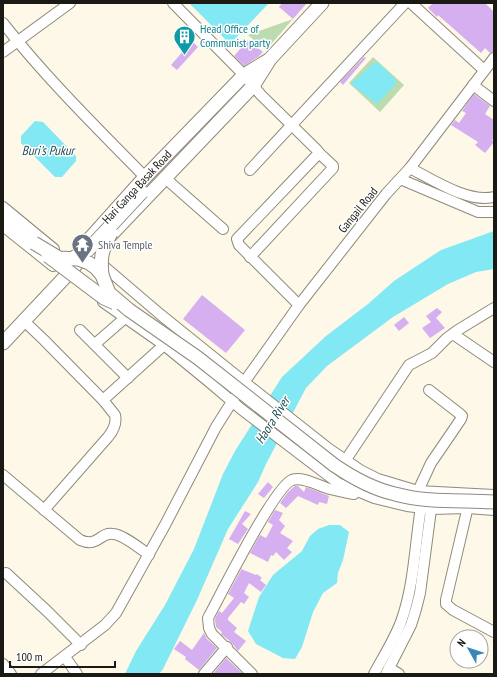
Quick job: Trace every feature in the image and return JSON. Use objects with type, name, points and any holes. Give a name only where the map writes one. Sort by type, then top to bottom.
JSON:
[{"type":"main road","points":[[71,259],[88,250],[248,81],[270,60],[316,5]]},
{"type":"main road","name":"Hari Ganga Basak Road","points":[[248,81],[165,178],[97,250],[86,253],[87,242],[145,176],[248,81]]},
{"type":"main road","points":[[127,314],[109,292],[102,275],[101,262],[103,247],[112,231],[142,192]]},
{"type":"main road","points":[[3,217],[43,252],[104,298],[198,358],[328,461],[357,480],[383,491],[408,497],[494,502]]},
{"type":"main road","points":[[34,244],[59,258],[78,259],[89,263],[102,275]]},
{"type":"main road","points":[[3,343],[86,253]]},
{"type":"street","points":[[3,52],[70,3]]},
{"type":"street","points":[[173,3],[291,125],[333,166],[250,257]]},
{"type":"street","points":[[250,170],[405,3]]},
{"type":"street","points":[[411,3],[484,70]]},
{"type":"street","points":[[3,22],[18,42],[74,103],[145,176]]},
{"type":"street","name":"Gangail Road","points":[[41,674],[105,626],[116,613],[149,555],[216,427],[245,381],[299,305],[386,194],[410,168],[494,58]]},
{"type":"street","points":[[473,85],[494,101]]},
{"type":"street","points":[[299,305],[250,257],[239,245],[237,239],[319,153]]},
{"type":"street","points":[[410,168],[456,191],[480,199],[490,198],[494,191]]},
{"type":"street","points":[[165,178],[223,229]]},
{"type":"street","points":[[400,179],[478,212],[494,212]]},
{"type":"street","points":[[3,207],[52,248],[64,254],[86,251],[86,253],[161,315],[345,461],[378,479],[424,492],[494,495]]},
{"type":"street","points":[[3,226],[66,276],[127,314],[241,410],[328,477],[338,483],[374,498]]},
{"type":"street","points":[[345,461],[409,365],[432,353],[453,334],[494,308]]},
{"type":"street","points":[[94,344],[127,314]]},
{"type":"street","points":[[23,320],[103,400],[115,415],[116,421],[113,431],[101,447],[44,510]]},
{"type":"street","points":[[80,330],[128,378]]},
{"type":"street","points":[[453,334],[494,362]]},
{"type":"street","points":[[103,400],[164,345]]},
{"type":"street","points":[[374,674],[401,621],[406,606],[420,507],[431,463],[462,416],[429,390]]},
{"type":"street","points":[[3,475],[80,540],[89,543],[108,534],[115,534],[149,555]]},
{"type":"street","points":[[252,674],[227,647],[212,634],[209,628],[208,618],[248,543],[286,484],[292,480],[298,479],[331,490],[408,506],[432,509],[468,508],[494,510]]},
{"type":"street","points":[[399,674],[388,671],[411,625],[420,593],[429,516],[432,509],[424,492]]},
{"type":"street","points":[[470,494],[446,604],[453,610],[494,632]]},
{"type":"street","points":[[6,573],[81,645]]},
{"type":"street","points":[[204,674],[227,647]]},
{"type":"street","points":[[65,657],[77,674]]},
{"type":"street","points":[[3,664],[11,674]]},
{"type":"green space","points":[[293,19],[266,50],[248,35]]},
{"type":"green space","points":[[373,57],[404,85],[380,112],[349,83]]},
{"type":"water","points":[[189,3],[269,3],[230,44]]},
{"type":"water","points":[[378,62],[396,80],[396,84],[377,104],[352,85],[353,80],[357,79],[370,66]]},
{"type":"water","name":"Buri's Pukur","points":[[35,121],[43,122],[76,156],[76,161],[62,177],[55,177],[21,143],[21,136]]},
{"type":"water","name":"Haora River","points":[[494,231],[494,269],[476,272],[448,284],[393,317],[327,366],[306,388],[258,482],[228,529],[197,600],[163,669],[159,674],[125,674],[136,651],[165,605],[194,549],[223,474],[235,451],[282,377],[326,336],[368,304],[394,281],[441,250]]},
{"type":"water","points":[[329,525],[340,525],[349,532],[343,560],[338,573],[337,583],[323,593],[313,612],[302,647],[295,659],[283,658],[256,644],[248,631],[259,597],[273,575],[302,551],[310,536],[318,529]]},
{"type":"building","points":[[282,3],[307,3],[293,19],[279,7]]},
{"type":"building","points":[[433,3],[485,3],[494,12],[494,52],[490,53],[485,48],[481,53],[428,8]]},
{"type":"building","points":[[248,40],[263,52],[244,66],[234,56]]},
{"type":"building","name":"Head Office of Communist party","points":[[192,41],[198,47],[177,70],[171,65]]},
{"type":"building","points":[[364,57],[366,58],[343,85],[340,82]]},
{"type":"building","points":[[474,94],[490,106],[485,114],[494,120],[494,137],[492,140],[494,142],[485,153],[475,145],[478,142],[451,125],[455,120],[459,123],[466,113],[462,111]]},
{"type":"building","points":[[202,295],[245,330],[226,353],[183,319]]},
{"type":"building","points":[[437,308],[442,312],[436,318],[445,328],[430,338],[422,328],[431,322],[426,316]]},
{"type":"building","points":[[404,317],[409,323],[399,331],[394,325]]},
{"type":"building","points":[[268,482],[273,487],[264,498],[258,494]]},
{"type":"building","points":[[295,486],[298,486],[304,492],[306,487],[329,496],[327,504],[319,502],[318,505],[298,496],[286,508],[280,503],[288,492]]},
{"type":"building","points":[[275,510],[283,513],[279,520],[285,526],[280,533],[293,541],[287,548],[292,552],[284,560],[276,552],[273,556],[271,555],[268,562],[250,553],[260,535],[266,538],[273,525],[268,522]]},
{"type":"building","points":[[245,511],[251,514],[242,524],[248,529],[238,544],[229,539]]},
{"type":"building","points":[[241,570],[256,575],[257,574],[262,578],[260,580],[266,585],[261,592],[249,583],[244,593],[249,597],[244,604],[241,602],[228,618],[228,620],[237,628],[234,632],[246,641],[238,651],[231,642],[221,634],[222,632],[216,627],[215,619],[219,611],[222,613],[234,598],[228,594]]},
{"type":"building","points":[[204,633],[207,639],[217,648],[199,670],[185,659],[186,657],[174,649],[180,641],[192,650]]},
{"type":"building","points":[[226,658],[243,674],[213,674]]},
{"type":"place","name":"Head Office of Communist party","points":[[184,56]]},
{"type":"place","name":"Shiva Temple","points":[[83,264]]}]
